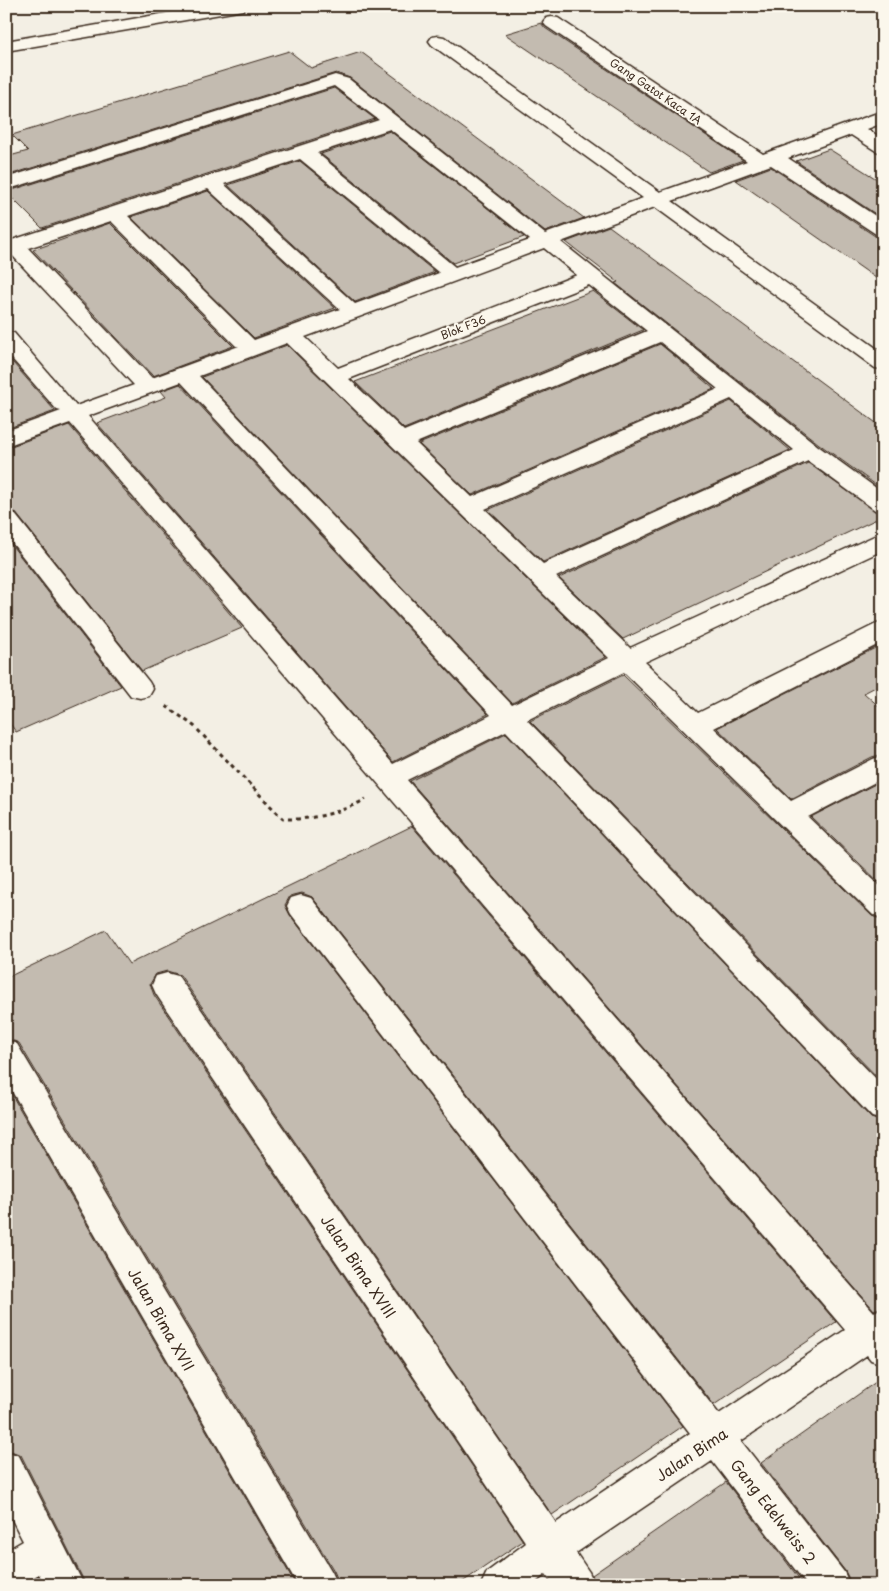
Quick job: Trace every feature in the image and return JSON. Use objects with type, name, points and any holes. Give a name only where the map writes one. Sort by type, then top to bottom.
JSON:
[{"type":"street","points":[[6,46],[238,6]]},
{"type":"street","name":"Gang Gatot Kaca 1A","points":[[552,22],[767,159],[883,230]]},
{"type":"street","points":[[438,41],[883,363]]},
{"type":"street","points":[[6,184],[335,80],[343,83],[592,276],[810,451],[883,505]]},
{"type":"street","points":[[6,439],[70,410],[149,388],[542,238],[883,117]]},
{"type":"street","points":[[149,388],[11,247],[393,122]]},
{"type":"street","points":[[852,128],[883,147]]},
{"type":"street","points":[[304,152],[445,268]]},
{"type":"street","points":[[211,182],[345,304]]},
{"type":"street","points":[[114,213],[244,341]]},
{"type":"street","name":"Blok F36","points":[[334,377],[592,276]]},
{"type":"street","points":[[400,441],[662,332]]},
{"type":"street","points":[[291,335],[883,907]]},
{"type":"street","points":[[6,338],[878,1335]]},
{"type":"street","points":[[185,374],[510,719],[883,1107]]},
{"type":"street","points":[[469,507],[734,390]]},
{"type":"street","points":[[538,574],[810,451]]},
{"type":"street","points":[[6,518],[140,689]]},
{"type":"street","points":[[390,777],[626,660],[883,540]]},
{"type":"street","points":[[695,726],[883,631]]},
{"type":"street","points":[[788,814],[883,766]]},
{"type":"street","name":"Gang Edelweiss 2","points":[[301,906],[832,1585]]},
{"type":"street","name":"Jalan Bima XVIII","points":[[167,985],[576,1585]]},
{"type":"street","name":"Jalan Bima XVII","points":[[6,1053],[319,1585]]},
{"type":"street","name":"Jalan Bima","points":[[500,1585],[551,1548],[717,1436],[878,1335]]},
{"type":"street","points":[[6,1469],[65,1585]]},
{"type":"street","points":[[6,1572],[46,1549]]},
{"type":"path","points":[[140,689],[194,726],[283,819],[301,821],[326,816],[360,803],[376,793],[390,777]]},
{"type":"building","points":[[541,23],[545,28],[743,160],[709,172],[505,34]]},
{"type":"building","points":[[289,51],[311,68],[361,52],[584,218],[545,232],[350,78],[336,73],[6,176],[6,157],[28,151],[12,135]]},
{"type":"building","points":[[334,88],[375,119],[42,228],[6,192]]},
{"type":"building","points":[[390,131],[524,237],[453,263],[321,154]]},
{"type":"building","points":[[829,149],[883,183],[883,219],[796,161]]},
{"type":"building","points":[[300,161],[435,272],[355,302],[228,185]]},
{"type":"building","points":[[771,167],[875,236],[883,238],[883,283],[736,180]]},
{"type":"building","points":[[208,191],[335,308],[254,338],[131,217]]},
{"type":"building","points":[[110,223],[233,346],[153,376],[33,250]]},
{"type":"building","points":[[609,226],[883,428],[883,490],[819,444],[566,242]]},
{"type":"building","points":[[593,291],[643,330],[404,429],[355,382]]},
{"type":"building","points":[[660,344],[714,389],[472,495],[419,444]]},
{"type":"building","points":[[287,345],[606,657],[512,703],[202,377]]},
{"type":"building","points":[[6,355],[55,411],[6,429]]},
{"type":"building","points":[[180,384],[488,714],[393,762],[97,423],[166,397],[161,391]]},
{"type":"building","points":[[731,401],[790,450],[543,562],[488,510]]},
{"type":"building","points":[[69,425],[242,628],[142,671],[15,512],[6,508],[6,448]]},
{"type":"building","points":[[808,463],[883,516],[623,639],[559,578]]},
{"type":"building","points":[[6,538],[121,686],[16,732],[6,718]]},
{"type":"building","points":[[883,644],[883,683],[864,693],[883,710],[883,754],[872,757],[791,799],[717,728]]},
{"type":"building","points":[[623,675],[872,916],[883,920],[883,1083],[530,721]]},
{"type":"building","points":[[506,733],[871,1118],[883,1122],[883,1306],[874,1310],[410,781]]},
{"type":"building","points":[[883,780],[883,886],[811,817]]},
{"type":"building","points":[[412,826],[836,1322],[714,1405],[312,897],[302,893],[290,896],[285,905],[290,915],[683,1426],[552,1515],[180,975],[167,971],[156,974],[150,984],[154,995],[523,1541],[458,1585],[340,1585],[334,1571],[19,1043],[6,1038],[6,978],[106,930],[129,964]]},
{"type":"building","points":[[6,1085],[296,1585],[86,1585],[21,1455],[6,1449]]},
{"type":"building","points":[[883,1377],[883,1585],[852,1585],[845,1571],[761,1463]]},
{"type":"building","points":[[726,1482],[804,1585],[597,1585],[592,1575]]}]
